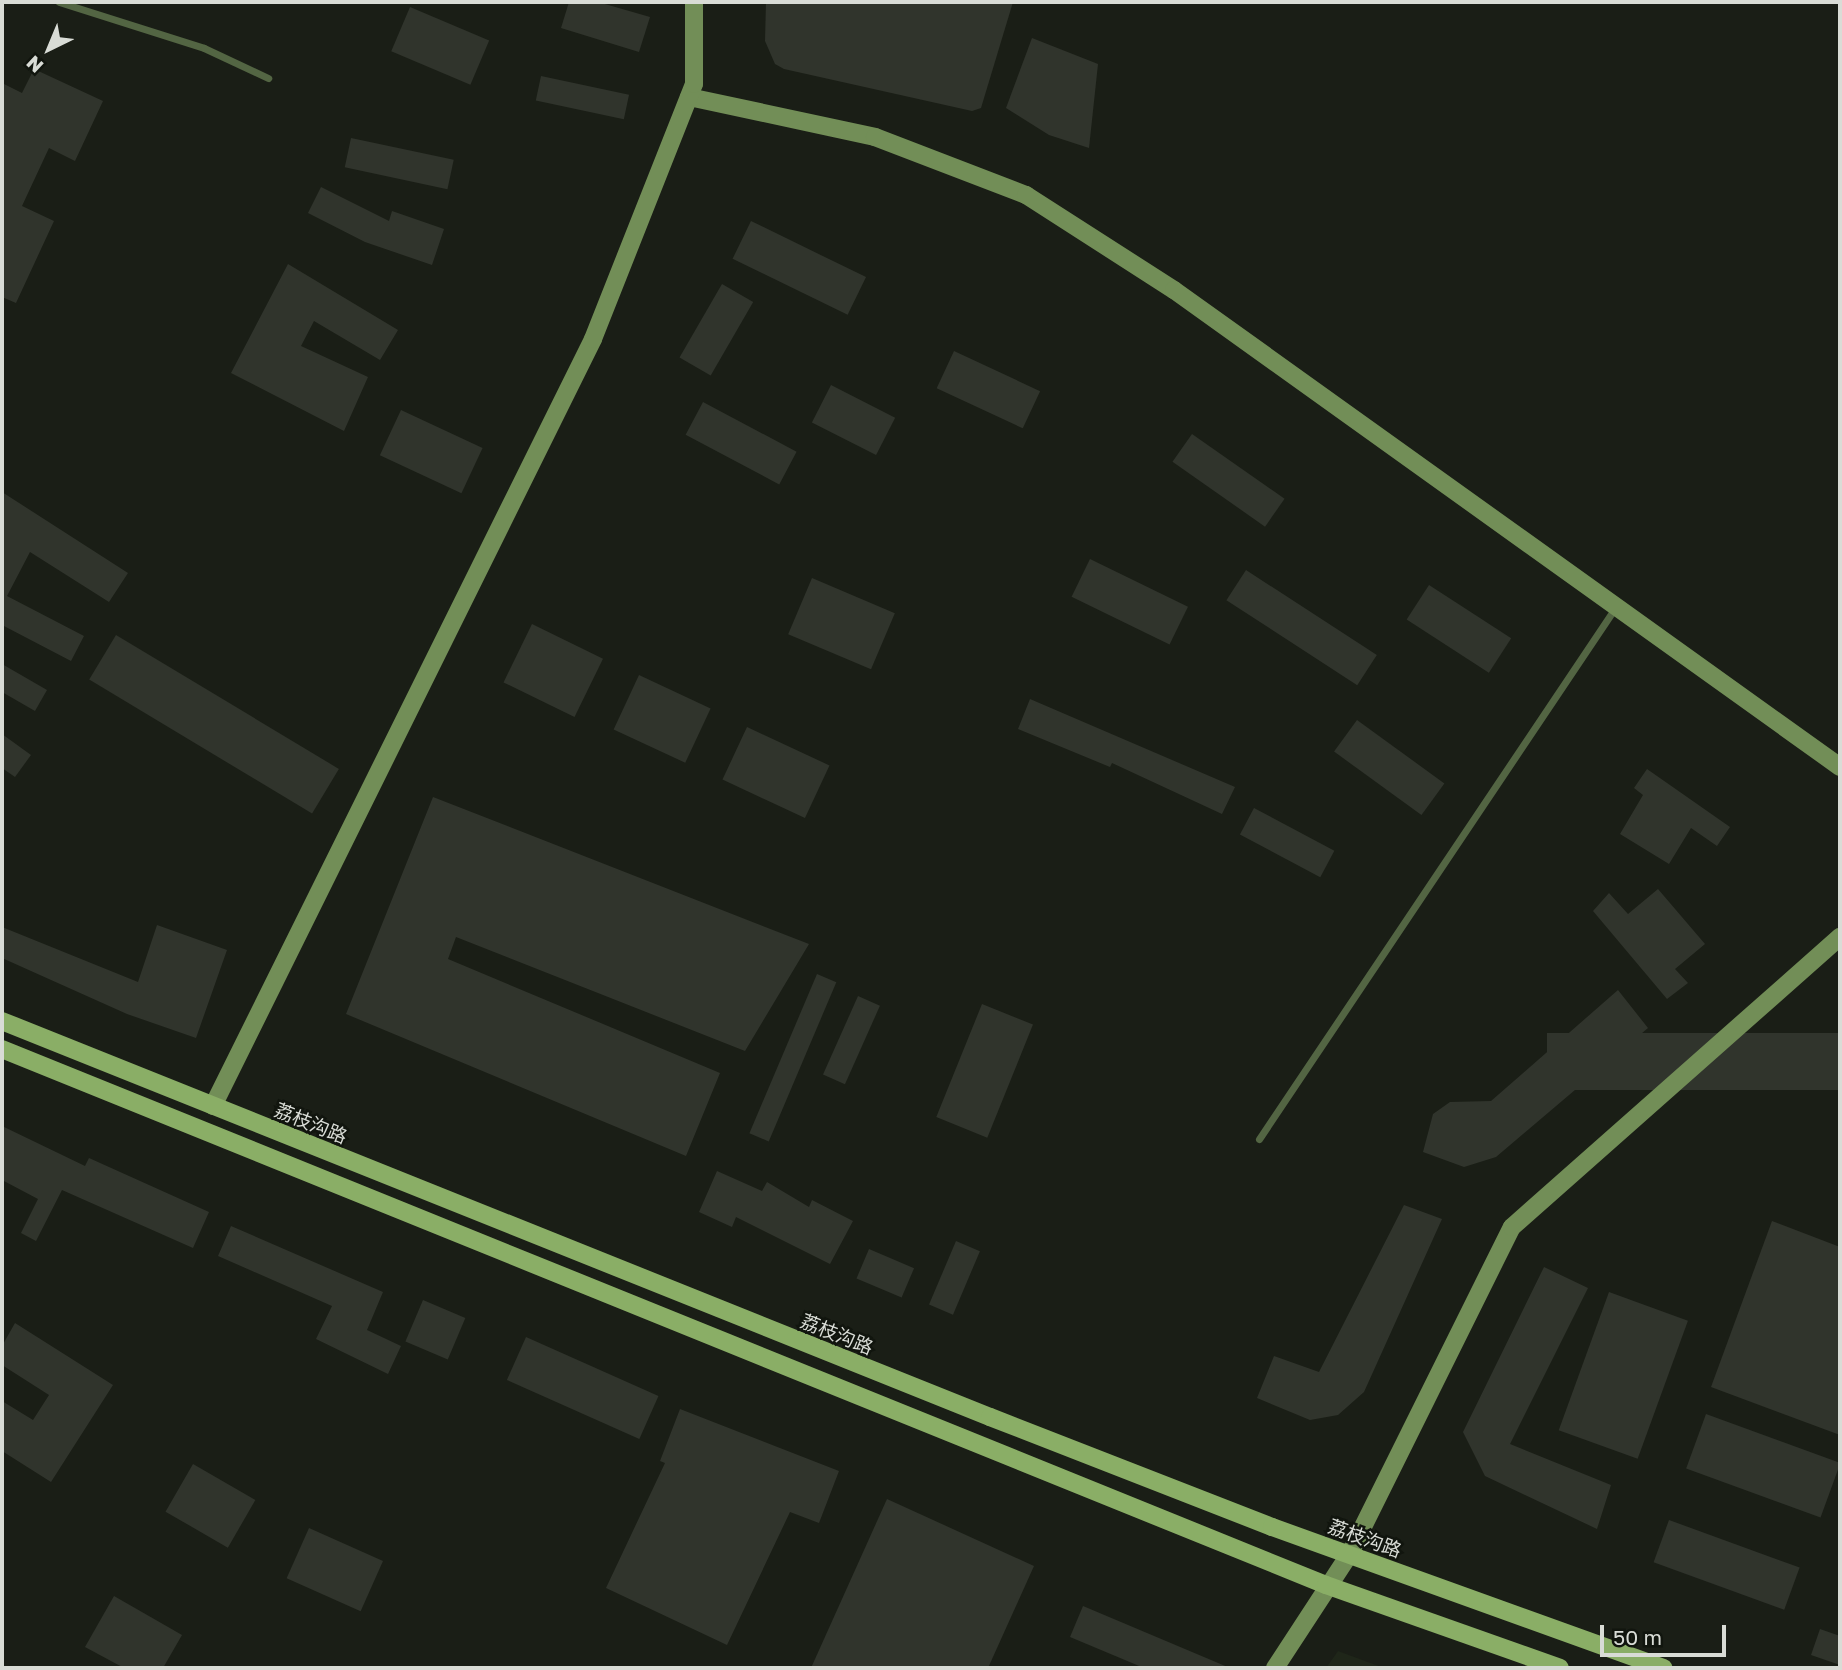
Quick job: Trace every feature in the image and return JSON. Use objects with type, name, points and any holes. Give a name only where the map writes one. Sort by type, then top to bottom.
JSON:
[{"type":"main road","name":"荔枝沟路","points":[[2,1021],[990,1418],[1349,1555],[1663,1668]]},
{"type":"main road","points":[[2,1049],[1326,1585],[1560,1668]]},
{"type":"street","points":[[213,1106],[593,339],[694,84],[694,2]]},
{"type":"street","points":[[689,97],[875,137],[1026,195],[1174,290],[1840,767]]},
{"type":"street","points":[[1275,1668],[1326,1585],[1349,1555],[1512,1227],[1840,937]]},
{"type":"lane","points":[[59,2],[204,48],[268,78]]},
{"type":"lane","points":[[1259,1139],[1615,608]]},
{"type":"shaded area","points":[[1338,1651],[1384,1668],[1326,1668]]},
{"type":"building","points":[[569,2],[598,2],[650,17],[639,52],[561,28]]},
{"type":"building","points":[[766,2],[1013,2],[981,108],[972,111],[784,69],[775,64],[765,41]]},
{"type":"building","points":[[410,7],[489,41],[470,85],[391,51]]},
{"type":"building","points":[[1032,38],[1098,64],[1089,148],[1049,135],[1006,108]]},
{"type":"building","points":[[34,69],[103,101],[75,161],[49,148],[22,206],[54,221],[16,303],[2,297],[2,83],[22,93]]},
{"type":"building","points":[[541,76],[629,95],[624,119],[536,100]]},
{"type":"building","points":[[351,138],[454,160],[447,189],[345,167]]},
{"type":"building","points":[[321,187],[389,221],[392,211],[444,229],[432,265],[365,242],[308,213]]},
{"type":"building","points":[[751,221],[866,277],[848,315],[733,259]]},
{"type":"building","points":[[288,264],[398,330],[380,360],[314,321],[301,346],[368,377],[344,431],[231,373]]},
{"type":"building","points":[[722,284],[753,302],[711,376],[680,358]]},
{"type":"building","points":[[954,351],[1040,391],[1023,428],[937,388]]},
{"type":"building","points":[[831,385],[895,418],[876,455],[812,422]]},
{"type":"building","points":[[703,402],[797,452],[779,484],[686,435]]},
{"type":"building","points":[[401,410],[483,448],[461,493],[380,455]]},
{"type":"building","points":[[1192,434],[1285,499],[1265,527],[1172,462]]},
{"type":"building","points":[[2,492],[128,573],[109,602],[30,552],[7,596],[84,636],[71,661],[2,625]]},
{"type":"building","points":[[1090,559],[1188,607],[1170,645],[1072,597]]},
{"type":"building","points":[[1246,570],[1377,655],[1357,685],[1226,600]]},
{"type":"building","points":[[812,578],[895,613],[871,669],[788,634]]},
{"type":"building","points":[[1429,585],[1511,638],[1489,673],[1407,619]]},
{"type":"building","points":[[532,624],[603,659],[575,717],[504,682]]},
{"type":"building","points":[[116,635],[339,769],[312,813],[89,680]]},
{"type":"building","points":[[2,664],[47,690],[35,711],[2,692]]},
{"type":"building","points":[[639,675],[711,708],[685,763],[614,729]]},
{"type":"building","points":[[1030,699],[1235,787],[1222,814],[1112,763],[1110,767],[1018,729]]},
{"type":"building","points":[[1357,720],[1444,783],[1421,815],[1334,752]]},
{"type":"building","points":[[747,727],[829,765],[805,818],[722,780]]},
{"type":"building","points":[[2,734],[31,755],[15,777],[2,768]]},
{"type":"building","points":[[1647,769],[1730,827],[1717,846],[1691,828],[1669,864],[1620,834],[1643,795],[1634,788]]},
{"type":"building","points":[[433,797],[809,944],[745,1051],[456,937],[448,959],[720,1073],[686,1156],[346,1014]]},
{"type":"building","points":[[1254,808],[1334,851],[1320,877],[1240,834]]},
{"type":"building","points":[[1658,889],[1705,944],[1675,969],[1688,983],[1667,999],[1593,911],[1609,893],[1628,914]]},
{"type":"building","points":[[157,925],[227,950],[196,1038],[127,1014],[2,958],[2,927],[138,982]]},
{"type":"building","points":[[817,974],[836,982],[769,1141],[749,1133]]},
{"type":"building","points":[[1618,990],[1648,1028],[1496,1157],[1464,1167],[1423,1152],[1433,1114],[1450,1102],[1491,1101]]},
{"type":"building","points":[[858,996],[880,1006],[845,1084],[823,1075]]},
{"type":"building","points":[[982,1004],[1033,1025],[987,1138],[936,1117]]},
{"type":"building","points":[[1547,1033],[1840,1033],[1840,1090],[1547,1090]]},
{"type":"building","points":[[2,1126],[85,1166],[89,1158],[209,1212],[193,1248],[62,1190],[36,1241],[21,1233],[38,1199],[2,1180]]},
{"type":"building","points":[[717,1171],[762,1191],[767,1182],[809,1207],[812,1200],[853,1221],[830,1264],[736,1217],[732,1227],[699,1212]]},
{"type":"building","points":[[1404,1205],[1442,1219],[1364,1392],[1338,1415],[1310,1420],[1257,1398],[1274,1356],[1319,1372]]},
{"type":"building","points":[[1772,1221],[1840,1247],[1840,1435],[1711,1387]]},
{"type":"building","points":[[231,1226],[383,1292],[367,1330],[401,1346],[388,1374],[316,1339],[332,1306],[218,1256]]},
{"type":"building","points":[[956,1241],[980,1251],[953,1315],[929,1305]]},
{"type":"building","points":[[869,1249],[914,1268],[902,1298],[856,1278]]},
{"type":"building","points":[[1544,1267],[1588,1288],[1510,1444],[1611,1485],[1597,1529],[1485,1476],[1463,1432]]},
{"type":"building","points":[[1609,1292],[1688,1321],[1638,1459],[1559,1430]]},
{"type":"building","points":[[423,1300],[465,1318],[448,1359],[405,1341]]},
{"type":"building","points":[[15,1323],[113,1385],[51,1482],[2,1451],[2,1401],[33,1420],[49,1395],[2,1365],[2,1346]]},
{"type":"building","points":[[526,1337],[658,1396],[639,1439],[507,1380]]},
{"type":"building","points":[[680,1409],[839,1471],[819,1523],[790,1512],[727,1645],[606,1588],[665,1463],[660,1461]]},
{"type":"building","points":[[1706,1414],[1840,1463],[1821,1517],[1686,1469]]},
{"type":"building","points":[[193,1464],[255,1500],[228,1548],[166,1512]]},
{"type":"building","points":[[887,1499],[1034,1566],[988,1668],[811,1668]]},
{"type":"building","points":[[1669,1520],[1800,1568],[1784,1610],[1654,1562]]},
{"type":"building","points":[[309,1528],[383,1561],[361,1611],[287,1578]]},
{"type":"building","points":[[114,1596],[182,1635],[163,1668],[124,1668],[85,1647]]},
{"type":"building","points":[[1083,1606],[1230,1668],[1144,1668],[1070,1637]]},
{"type":"building","points":[[1820,1629],[1840,1636],[1840,1665],[1811,1655]]}]
